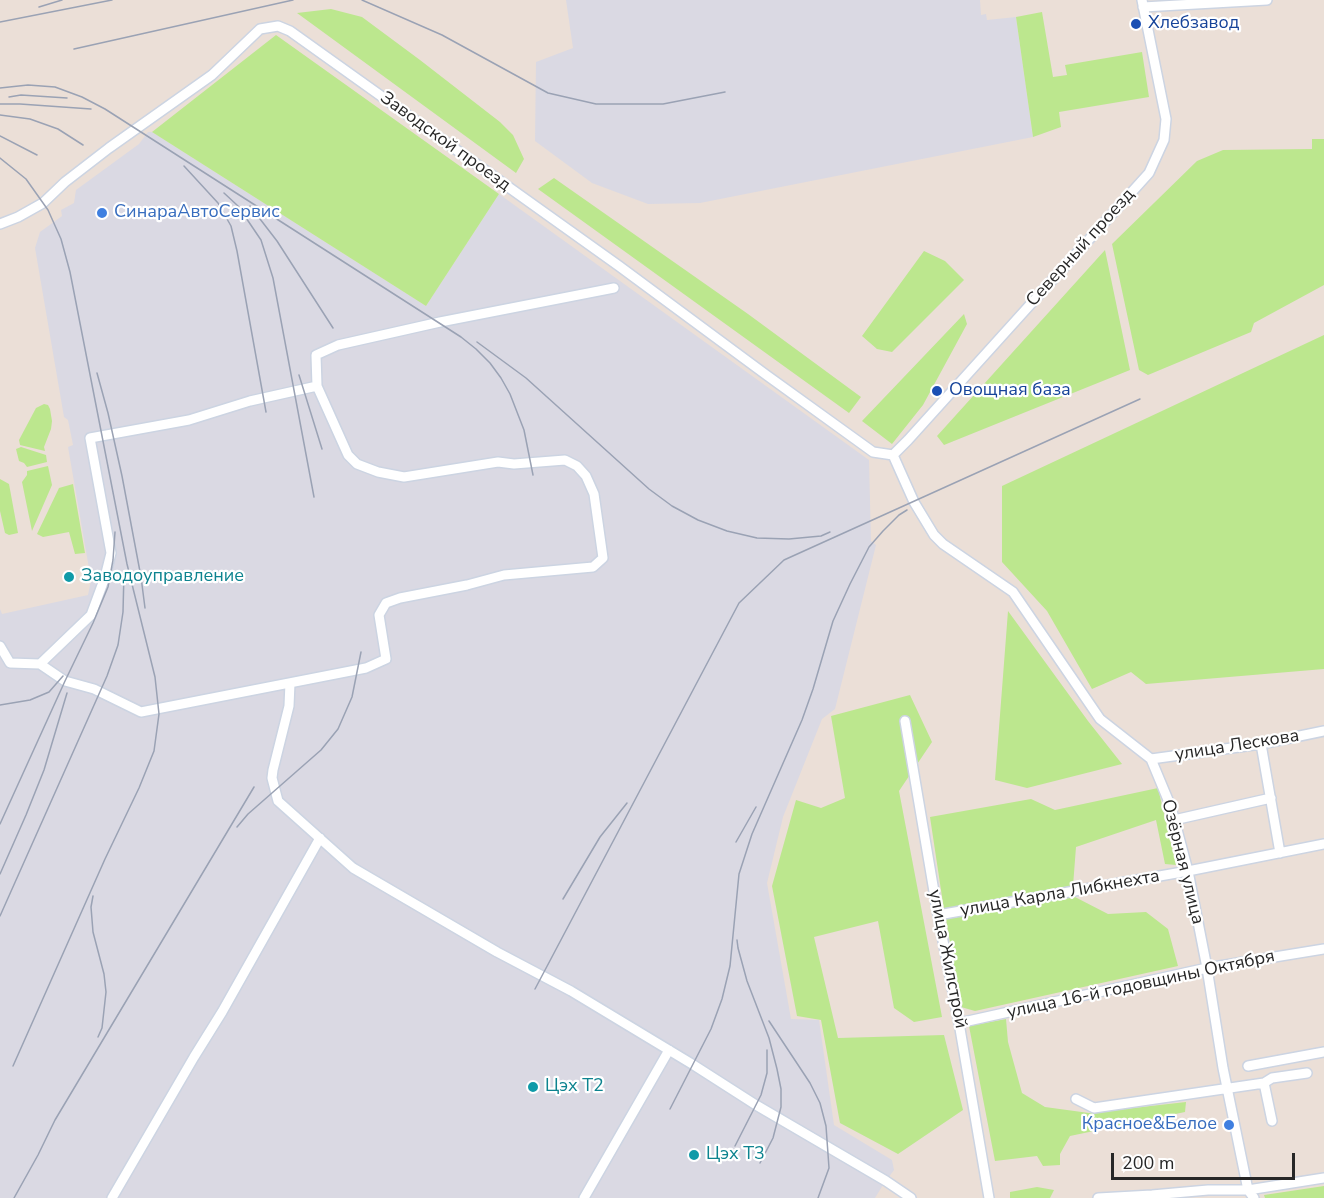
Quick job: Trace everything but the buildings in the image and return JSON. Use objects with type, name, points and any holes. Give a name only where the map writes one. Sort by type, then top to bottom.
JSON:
[{"type":"street","points":[[1143,4],[1267,0]]},
{"type":"street","name":"Северный проезд","points":[[893,454],[1149,173],[1164,140],[1166,119],[1143,4]]},
{"type":"street","name":"Заводской проезд","points":[[0,224],[42,203],[109,148],[212,75],[260,29],[278,26],[290,31],[542,211],[873,452],[893,454]]},
{"type":"street","points":[[0,646],[10,663],[40,664],[65,681],[94,689],[141,712],[366,668],[386,659],[379,615],[386,603],[393,600],[504,575],[593,567],[603,558],[594,494],[586,476],[577,465],[565,460],[514,464],[498,462],[404,477],[378,472],[357,464],[348,455],[317,386],[316,355],[338,345],[440,322],[614,288]]},
{"type":"street","points":[[40,664],[91,615],[111,553],[90,438],[189,420],[250,401],[317,386]]},
{"type":"street","name":"Озёрная улица","points":[[893,454],[915,502],[934,535],[943,544],[1013,592],[1100,719],[1151,759],[1171,807],[1188,871],[1228,1089],[1251,1194]]},
{"type":"street","points":[[290,683],[289,706],[272,778],[278,801],[353,868],[497,952],[571,991],[911,1198]]},
{"type":"street","name":"улица Жилстрой","points":[[905,721],[989,1198]]},
{"type":"street","name":"улица Лескова","points":[[1151,759],[1261,744],[1324,731]]},
{"type":"street","points":[[1261,744],[1280,853]]},
{"type":"street","points":[[1174,820],[1271,798]]},
{"type":"street","points":[[112,1198],[321,838]]},
{"type":"street","name":"улица Карла Либкнехта","points":[[938,915],[1188,871],[1324,844]]},
{"type":"street","name":"улица 16-й годовщины Октября","points":[[959,1023],[1207,968],[1324,949]]},
{"type":"street","points":[[584,1198],[669,1050]]},
{"type":"street","points":[[1248,1066],[1324,1053]]},
{"type":"street","points":[[1076,1099],[1094,1108],[1228,1089],[1264,1083],[1272,1078],[1307,1073]]},
{"type":"street","points":[[1264,1083],[1272,1121]]},
{"type":"street","points":[[1098,1198],[1208,1190],[1228,1194],[1251,1194],[1324,1178]]},
{"type":"shaded area","points":[[566,0],[980,0],[981,15],[986,14],[987,20],[1016,17],[1033,137],[700,203],[648,204],[592,183],[535,141],[536,62],[573,48]]},
{"type":"shaded area","points":[[148,132],[152,132],[426,306],[499,194],[869,460],[871,541],[876,545],[835,709],[822,719],[783,817],[767,883],[791,1019],[819,1020],[834,1125],[892,1160],[894,1170],[875,1198],[0,1198],[0,609],[2,614],[88,595],[91,580],[68,447],[73,445],[68,420],[64,417],[35,248],[40,232],[62,216],[61,210],[74,203],[76,190],[139,144]]},
{"type":"green space","points":[[331,9],[362,17],[500,122],[513,135],[524,159],[516,173],[297,13]]},
{"type":"green space","points":[[1042,12],[1053,77],[1067,75],[1065,65],[1142,52],[1149,97],[1059,112],[1061,127],[1033,137],[1016,17]]},
{"type":"green space","points":[[276,35],[499,194],[426,306],[152,132]]},
{"type":"green space","points":[[1312,139],[1324,139],[1324,285],[1254,323],[1251,332],[1148,375],[1139,370],[1112,244],[1197,161],[1223,150],[1312,149]]},
{"type":"green space","points":[[554,178],[748,314],[861,397],[849,413],[538,189]]},
{"type":"green space","points":[[1105,250],[1130,370],[944,445],[937,436]]},
{"type":"green space","points":[[924,251],[945,261],[964,280],[892,352],[877,349],[862,336]]},
{"type":"green space","points":[[964,314],[967,324],[923,405],[892,444],[862,421]]},
{"type":"green space","points":[[1324,335],[1324,669],[1146,684],[1131,672],[1092,689],[1047,611],[1002,562],[1002,486]]},
{"type":"green space","points":[[44,404],[50,409],[52,421],[44,447],[45,451],[20,445],[19,440],[36,408]]},
{"type":"green space","points":[[21,447],[46,455],[47,462],[27,467],[19,461],[16,449]]},
{"type":"green space","points":[[48,466],[52,485],[32,531],[22,482],[27,471]]},
{"type":"green space","points":[[0,479],[9,484],[18,533],[9,535],[5,533],[0,511]]},
{"type":"green space","points":[[73,484],[85,553],[75,554],[69,532],[43,537],[37,534],[59,488]]},
{"type":"green space","points":[[1008,611],[1122,764],[1027,788],[995,780]]},
{"type":"green space","points":[[910,695],[932,742],[899,791],[942,1017],[914,1022],[894,1008],[878,921],[814,937],[838,1038],[944,1035],[963,1110],[898,1154],[840,1123],[821,1020],[797,1016],[772,886],[796,800],[821,808],[845,798],[831,716]]},
{"type":"green space","points":[[1158,788],[1176,865],[1165,864],[1156,820],[1076,847],[1073,886],[944,910],[930,817],[1031,799],[1055,810]]},
{"type":"green space","points":[[1075,897],[1108,914],[1146,912],[1168,929],[1178,966],[975,1011],[961,1007],[946,919]]},
{"type":"green space","points":[[1006,1019],[1008,1042],[1022,1093],[1045,1107],[1089,1113],[1186,1102],[1185,1112],[1070,1136],[1060,1154],[1060,1165],[1043,1166],[1037,1156],[995,1161],[969,1026]]},
{"type":"green space","points":[[1324,1186],[1324,1198],[1265,1198],[1264,1195]]},
{"type":"green space","points":[[1037,1187],[1054,1190],[1050,1198],[1010,1198],[1010,1192]]},
{"type":"railway","points":[[39,7],[62,0]]},
{"type":"railway","points":[[0,22],[112,0]]},
{"type":"railway","points":[[74,49],[293,0]]},
{"type":"railway","points":[[362,0],[442,35],[548,93],[596,104],[663,104],[725,92]]},
{"type":"railway","points":[[0,88],[28,85],[55,87],[105,109],[461,337],[490,363],[510,394],[524,430],[533,475]]},
{"type":"railway","points":[[9,97],[21,95],[67,98]]},
{"type":"railway","points":[[0,104],[91,109]]},
{"type":"railway","points":[[0,115],[30,119],[58,129],[83,145]]},
{"type":"railway","points":[[0,136],[37,155]]},
{"type":"railway","points":[[0,158],[26,179],[48,210],[61,239],[70,272],[127,564],[155,677],[159,714],[154,751],[139,788],[13,1066]]},
{"type":"railway","points":[[184,166],[218,203],[231,226],[266,412]]},
{"type":"railway","points":[[224,193],[238,206],[261,240],[273,278],[314,497]]},
{"type":"railway","points":[[250,206],[277,241],[333,328]]},
{"type":"railway","points":[[477,342],[526,378],[649,489],[672,506],[698,520],[727,531],[757,538],[789,539],[821,536],[830,532]]},
{"type":"railway","points":[[97,373],[122,476],[145,608]]},
{"type":"railway","points":[[299,375],[322,449]]},
{"type":"railway","points":[[535,989],[739,603],[784,560],[1140,399]]},
{"type":"railway","points":[[670,1109],[711,1029],[722,999],[730,966],[739,874],[752,834],[802,720],[833,621],[869,547],[899,515],[907,510]]},
{"type":"railway","points":[[0,824],[108,587],[115,532]]},
{"type":"railway","points":[[0,916],[107,676],[118,645],[123,612],[124,572]]},
{"type":"railway","points":[[237,827],[248,814],[321,750],[338,729],[352,697],[361,652]]},
{"type":"railway","points":[[0,705],[30,700],[49,692],[63,676]]},
{"type":"railway","points":[[0,874],[44,770],[67,693]]},
{"type":"railway","points":[[14,1198],[55,1120],[254,787]]},
{"type":"railway","points":[[563,899],[600,837],[627,803]]},
{"type":"railway","points":[[736,842],[756,807]]},
{"type":"railway","points":[[93,896],[91,907],[93,932],[104,974],[106,992],[102,1028],[98,1037]]},
{"type":"railway","points":[[737,940],[747,981],[769,1038],[781,1089],[781,1107],[773,1138],[760,1163]]},
{"type":"railway","points":[[769,1021],[810,1083],[820,1103],[826,1126],[829,1168],[818,1198]]},
{"type":"railway","points":[[735,1146],[761,1095],[767,1073],[767,1050]]},
{"type":"place","name":"Хлебзавод","points":[[1136,24]]},
{"type":"place","name":"СинараАвтоСервис","points":[[102,213]]},
{"type":"place","name":"Овощная база","points":[[937,391]]},
{"type":"place","name":"Заводоуправление","points":[[69,577]]},
{"type":"place","name":"Цэх Т2","points":[[533,1087]]},
{"type":"place","name":"Красное&Белое","points":[[1229,1125]]},
{"type":"place","name":"Цэх Т3","points":[[694,1155]]}]
